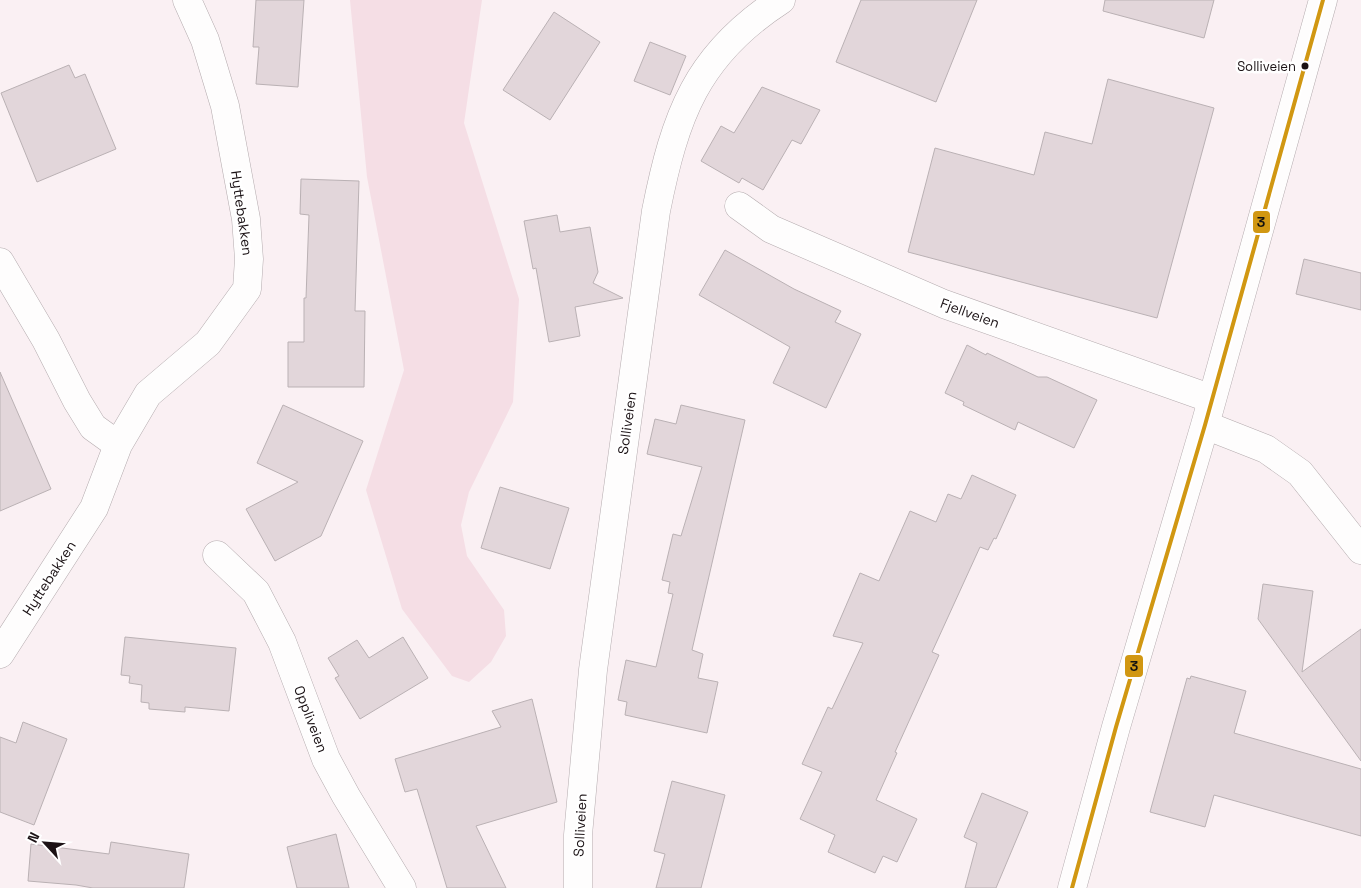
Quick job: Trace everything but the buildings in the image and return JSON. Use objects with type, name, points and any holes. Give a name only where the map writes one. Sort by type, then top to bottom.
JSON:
[{"type":"street","name":"Hyttebakken","points":[[0,654],[94,508],[118,445],[148,394],[208,343],[248,290],[249,259],[246,220],[225,106],[205,40],[187,0]]},
{"type":"street","name":"Solliveien","points":[[578,888],[578,835],[593,670],[662,183],[672,141],[692,92],[712,60],[739,31],[780,0]]},
{"type":"street","points":[[1072,888],[1116,727],[1212,399],[1323,0]]},
{"type":"street","name":"Fjellveien","points":[[739,206],[771,229],[944,304],[1212,399]]},
{"type":"street","points":[[0,262],[46,340],[77,401],[93,426],[118,445]]},
{"type":"street","points":[[1204,425],[1266,449],[1300,473],[1361,550]]},
{"type":"street","name":"Oppliveien","points":[[217,555],[256,592],[282,642],[326,760],[402,888]]},
{"type":"shaded area","points":[[350,0],[482,0],[464,123],[519,299],[513,402],[469,492],[461,525],[467,556],[504,610],[506,636],[491,662],[469,682],[452,676],[402,609],[366,490],[404,370],[367,177]]},
{"type":"transit line","name":"3","points":[[1072,888],[1116,727],[1205,425],[1323,0]]},
{"type":"place","name":"Solliveien","points":[[1305,66]]}]
